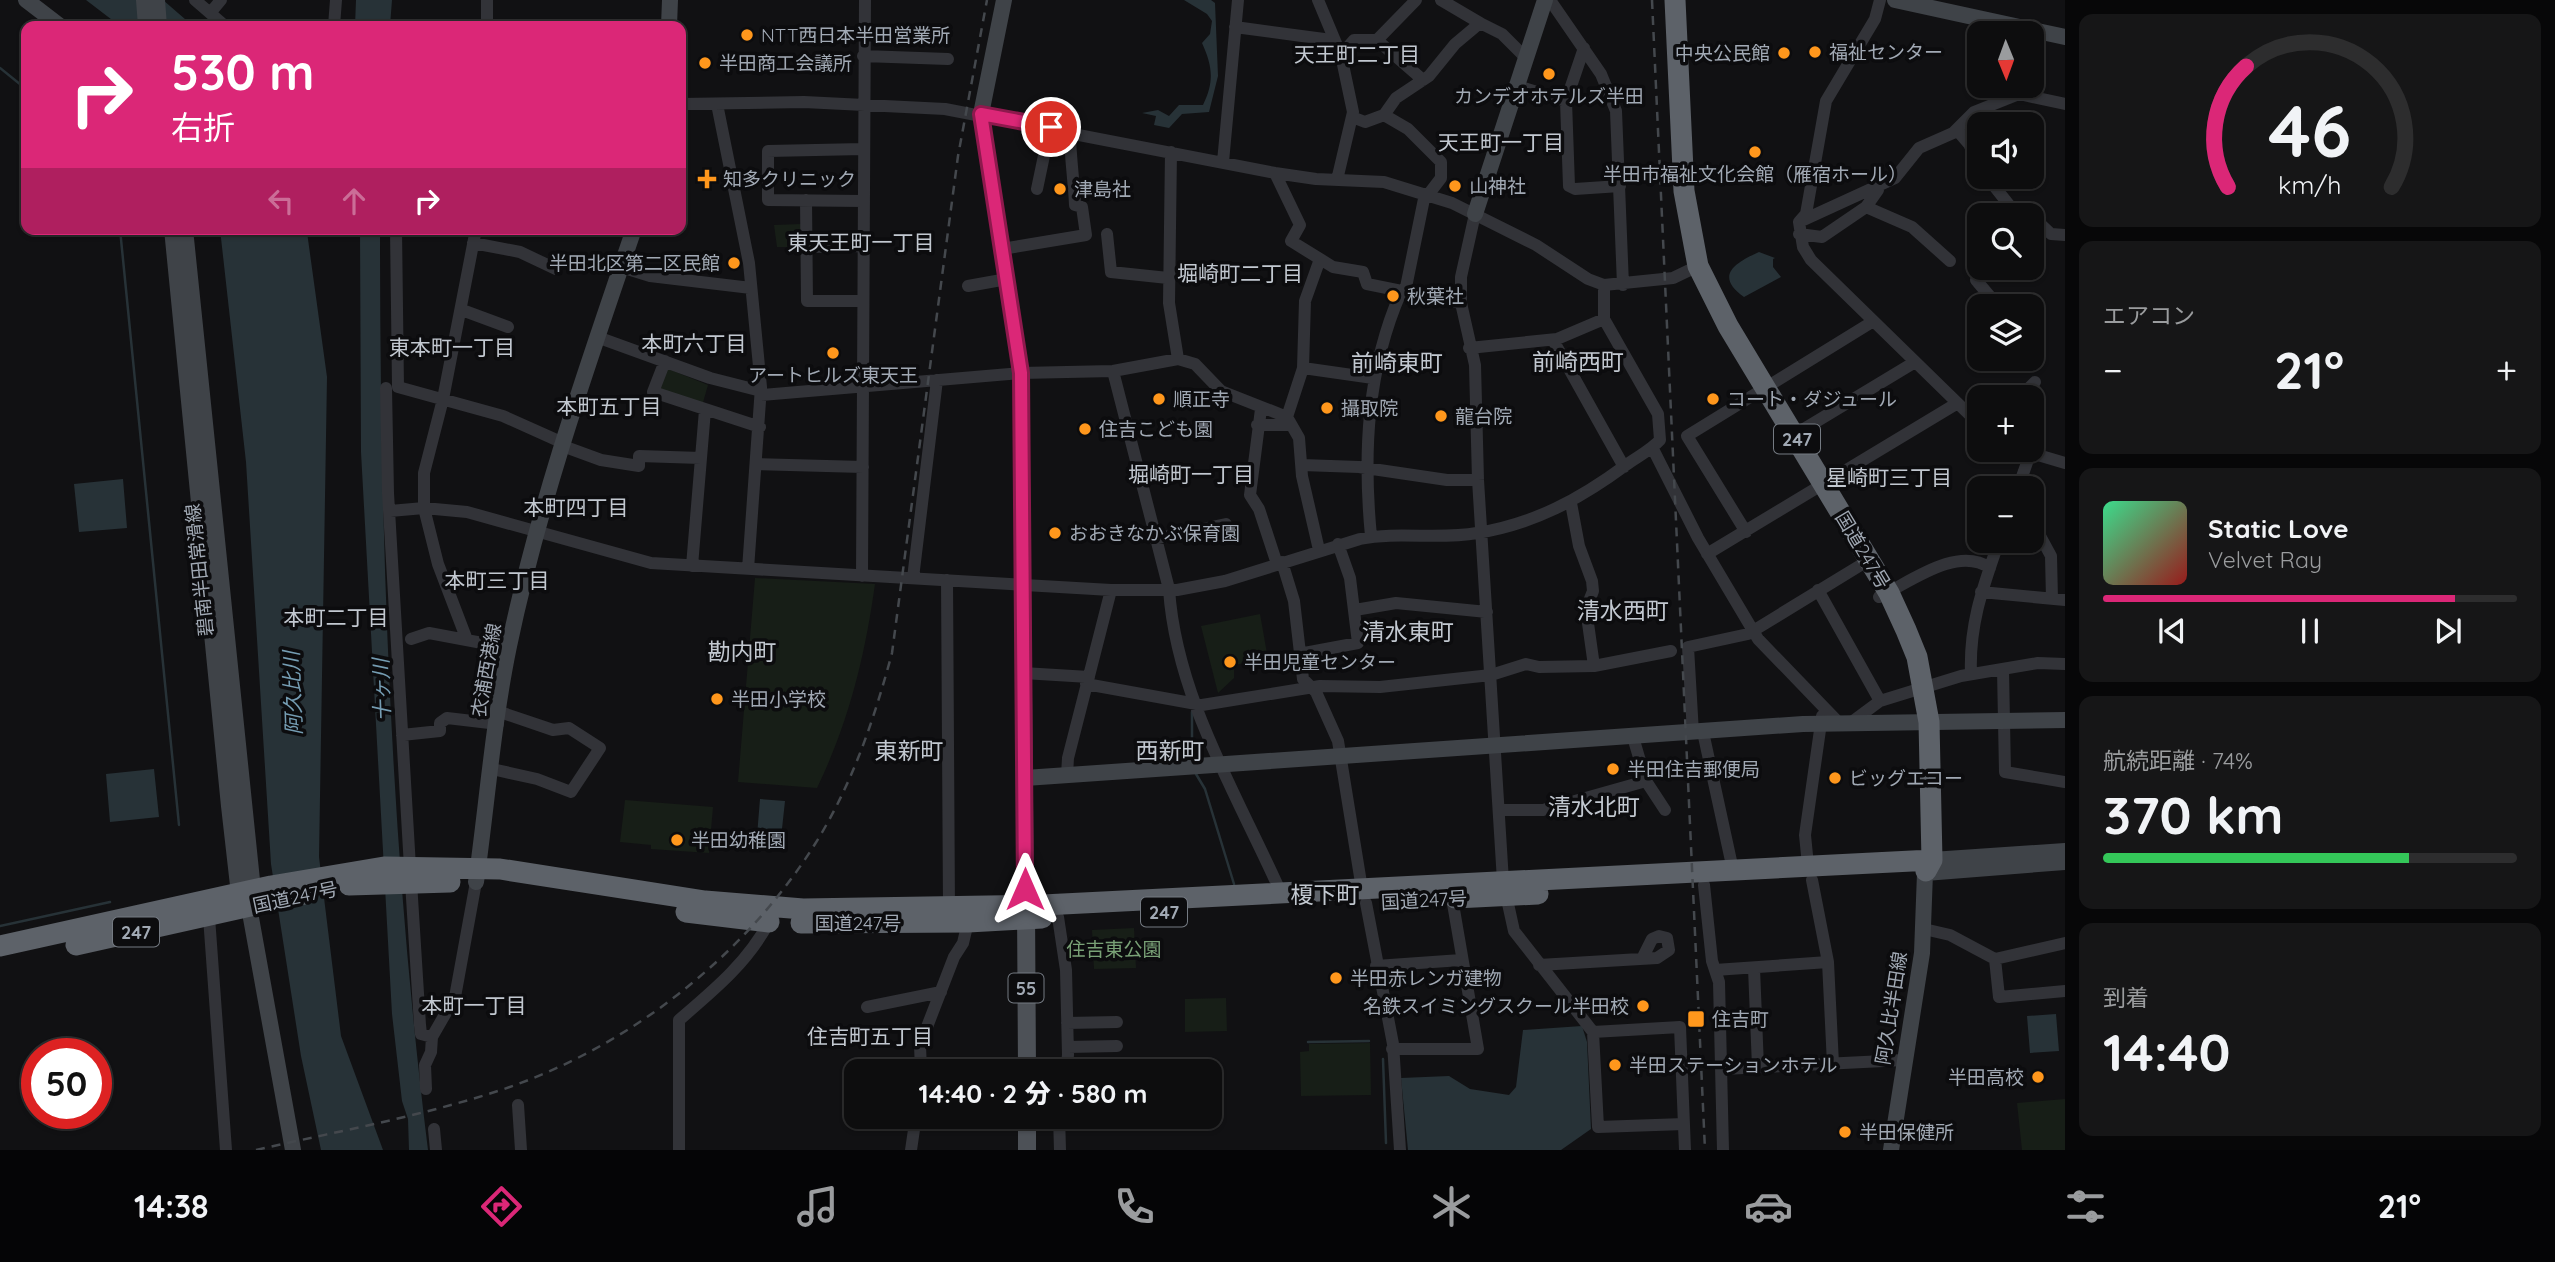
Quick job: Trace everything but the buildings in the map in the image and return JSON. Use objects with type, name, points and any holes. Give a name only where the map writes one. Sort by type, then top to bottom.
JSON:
[{"type":"highway","name":"国道247号","points":[[0,946],[257,895],[370,876],[408,874],[477,875],[768,907],[949,908],[1058,917],[1364,896],[1506,889],[1704,885],[1810,872],[1925,864],[1923,722],[1918,689],[1884,595],[1761,391],[1717,329],[1693,269],[1673,191],[1664,0]]},
{"type":"highway","name":"国道247号","points":[[1675,0],[1684,191],[1693,269]]},
{"type":"highway","name":"国道247号","points":[[477,875],[769,922],[968,922],[1026,913],[1281,893],[1452,898],[1506,889],[1733,870],[1810,872]]},
{"type":"highway","name":"国道247号","points":[[0,961],[209,917],[257,895]]},
{"type":"main road","points":[[26,0],[53,21]]},
{"type":"main road","points":[[144,0],[146,21]]},
{"type":"main road","points":[[157,0],[159,21]]},
{"type":"main road","points":[[669,21],[670,0]]},
{"type":"main road","points":[[1004,0],[981,114],[1021,373],[1026,913]]},
{"type":"main road","points":[[1475,214],[1548,0]]},
{"type":"main road","points":[[1895,0],[1922,3],[2065,37]]},
{"type":"main road","name":"碧南半田常滑線","points":[[173,235],[223,743],[224,790],[257,895]]},
{"type":"main road","name":"碧南半田常滑線","points":[[187,235],[257,895],[293,1150]]},
{"type":"main road","name":"衣浦西港線","points":[[477,875],[509,648],[561,443],[631,235]]},
{"type":"main road","points":[[1025,778],[1822,724],[2065,720]]},
{"type":"main road","points":[[1925,864],[2065,851]]},
{"type":"main road","points":[[1925,864],[2065,862]]},
{"type":"main road","name":"阿久比半田線","points":[[1891,1150],[1924,929],[1925,864]]},
{"type":"main road","name":"55","points":[[1026,913],[1027,1059]]},
{"type":"main road","points":[[1027,1129],[1027,1150]]},
{"type":"street","points":[[195,0],[220,21]]},
{"type":"street","points":[[211,12],[221,0]]},
{"type":"street","points":[[334,21],[336,0]]},
{"type":"street","points":[[487,0],[487,21]]},
{"type":"street","points":[[862,576],[865,0]]},
{"type":"street","points":[[1223,162],[1238,0]]},
{"type":"street","points":[[1318,0],[1341,55],[1352,117],[1337,180]]},
{"type":"street","points":[[1377,40],[1416,0]]},
{"type":"street","points":[[1441,0],[1502,34],[1526,58]]},
{"type":"street","points":[[1548,0],[1584,48],[1606,84],[1616,111],[1623,285]]},
{"type":"street","points":[[1880,0],[1875,19],[1826,102],[1806,214],[1799,228],[1811,260],[1967,414]]},
{"type":"street","points":[[1352,117],[1365,122],[1384,115],[1396,98],[1423,80],[1455,44],[1480,23]]},
{"type":"street","points":[[1235,27],[1324,39]]},
{"type":"street","points":[[1341,55],[1354,40],[1377,40],[1423,80]]},
{"type":"street","points":[[1584,48],[1566,101],[1569,186],[1575,189],[1620,186]]},
{"type":"street","points":[[863,56],[948,59]]},
{"type":"street","points":[[1517,86],[1566,101]]},
{"type":"street","points":[[1799,228],[1895,178],[1919,148],[1957,130],[1969,115],[2013,96],[2026,94],[2065,104]]},
{"type":"street","points":[[686,104],[863,104],[981,114],[1275,173],[1384,182],[1475,214],[1604,285],[1673,278],[1693,269]]},
{"type":"street","points":[[717,104],[751,288],[761,393],[748,569]]},
{"type":"street","points":[[1371,536],[1368,468],[1373,378],[1386,328],[1403,292],[1427,195],[1441,178],[1441,162],[1408,129],[1384,115]]},
{"type":"street","points":[[1037,189],[1051,127]]},
{"type":"street","points":[[1957,130],[1967,142]]},
{"type":"street","points":[[1002,249],[1086,235],[1082,207],[1075,205],[1074,176],[1070,169],[1070,131]]},
{"type":"street","points":[[863,149],[768,151],[768,200],[863,201]]},
{"type":"street","points":[[1171,152],[1168,278],[1170,317],[1178,359]]},
{"type":"street","points":[[1275,173],[1300,225],[1291,241],[1333,267],[1363,272],[1367,284],[1461,303]]},
{"type":"street","points":[[1799,228],[1822,237],[1866,207],[1882,185]]},
{"type":"street","points":[[1996,189],[2008,203]]},
{"type":"street","points":[[806,200],[807,302],[862,301]]},
{"type":"street","points":[[1866,207],[1912,227],[1950,261]]},
{"type":"street","points":[[1475,214],[1461,277],[1461,303],[1469,348],[1475,365],[1478,480],[1499,810],[1506,889],[1514,931],[1593,1032],[1598,1127],[1684,1124]]},
{"type":"street","points":[[2044,227],[2051,234],[2065,235]]},
{"type":"street","points":[[1107,234],[1111,272],[1168,278]]},
{"type":"street","points":[[396,235],[398,387],[503,416],[601,460],[639,466],[639,456],[701,458]]},
{"type":"street","points":[[467,640],[439,564],[424,508],[427,452],[443,399],[474,235]]},
{"type":"street","points":[[473,243],[520,252],[556,269]]},
{"type":"street","points":[[806,247],[863,246]]},
{"type":"street","points":[[1289,421],[1303,368],[1305,301],[1320,259]]},
{"type":"street","points":[[621,267],[650,276],[751,288]]},
{"type":"street","points":[[968,286],[1007,279]]},
{"type":"street","points":[[1976,280],[1988,294]]},
{"type":"street","points":[[390,510],[424,508],[467,512],[651,563],[1111,590],[1169,589],[1225,581],[1371,536],[1482,532],[1519,523],[1571,503],[1652,447],[1660,440],[1658,414],[1604,319],[1604,285]]},
{"type":"street","points":[[461,310],[508,327]]},
{"type":"street","points":[[1469,348],[1553,340],[1604,319]]},
{"type":"street","points":[[1746,531],[1687,436],[1872,322]]},
{"type":"street","points":[[597,337],[710,378],[761,393],[1021,373],[1113,371],[1178,359],[1195,364],[1221,391],[1289,421],[1299,438],[1306,502],[1319,550]]},
{"type":"street","points":[[1553,340],[1624,467]]},
{"type":"street","points":[[665,361],[653,391],[760,427]]},
{"type":"street","points":[[1789,437],[1914,362]]},
{"type":"street","points":[[1303,368],[1373,378]]},
{"type":"street","points":[[1113,371],[1169,589],[1173,620],[1195,704],[1281,893]]},
{"type":"street","points":[[913,578],[937,380]]},
{"type":"street","points":[[2032,385],[2035,382]]},
{"type":"street","points":[[386,388],[408,874],[421,1034],[432,1037]]},
{"type":"street","points":[[1707,554],[1956,404]]},
{"type":"street","points":[[1261,409],[1250,495],[1259,509],[1294,601],[1303,679],[1329,717],[1341,757],[1392,1049],[1400,1150]]},
{"type":"street","points":[[692,566],[705,410]]},
{"type":"street","points":[[1257,425],[1289,421]]},
{"type":"street","points":[[1652,447],[1707,554],[1766,649],[1822,706],[1844,724],[1880,701],[1971,674],[2038,663],[2065,664]]},
{"type":"street","points":[[2044,457],[2065,463]]},
{"type":"street","points":[[756,464],[863,467]]},
{"type":"street","points":[[1301,465],[1368,468],[1447,480],[1478,480]]},
{"type":"street","points":[[1571,503],[1579,546],[1592,581],[1593,591],[1586,601],[1586,610],[1594,666]]},
{"type":"street","points":[[1154,539],[1226,524]]},
{"type":"street","points":[[1981,592],[2059,600],[2051,556],[2044,543]]},
{"type":"street","points":[[1300,654],[1358,643],[1350,578],[1338,544]]},
{"type":"street","points":[[1971,674],[1970,639],[1981,592],[1995,553]]},
{"type":"street","points":[[1884,595],[1953,561],[1982,562],[1990,568]]},
{"type":"street","points":[[1733,870],[1698,732],[1688,647],[1727,641],[1753,630],[1864,562]]},
{"type":"street","points":[[947,580],[949,908]]},
{"type":"street","points":[[1067,775],[1111,590]]},
{"type":"street","points":[[1818,590],[1880,701]]},
{"type":"street","points":[[1355,610],[1396,603],[1487,612]]},
{"type":"street","points":[[411,639],[429,633],[509,648]]},
{"type":"street","points":[[1023,673],[1088,680],[1195,704],[1334,684],[1401,686],[1491,675],[1526,664],[1539,667],[1594,666],[1671,651]]},
{"type":"street","points":[[2003,670],[2005,772],[2065,782]]},
{"type":"street","points":[[1822,706],[1822,724],[1805,835],[1828,962],[1833,1064]]},
{"type":"street","points":[[402,735],[440,732],[440,723],[447,718],[499,718],[553,730],[569,727],[600,748],[570,792],[537,779],[492,769]]},
{"type":"street","points":[[1633,737],[1646,781],[1665,810]]},
{"type":"street","points":[[1499,810],[1543,810],[1646,781]]},
{"type":"street","points":[[426,1089],[425,1065],[431,1052],[432,1037],[455,997],[477,875]]},
{"type":"street","points":[[1704,885],[1715,970],[1719,982],[1723,1150]]},
{"type":"street","points":[[1392,1049],[1478,1049],[1452,898]]},
{"type":"street","points":[[209,917],[226,1150]]},
{"type":"street","points":[[1058,917],[1065,957],[1067,1059]]},
{"type":"street","points":[[680,1150],[679,1020],[726,980],[754,950],[769,922]]},
{"type":"street","points":[[921,1059],[920,1045],[963,943],[968,922]]},
{"type":"street","points":[[1924,929],[1951,934],[1995,959],[2065,943]]},
{"type":"street","points":[[1539,965],[1642,959]]},
{"type":"street","points":[[1995,959],[1999,997],[2065,990]]},
{"type":"street","points":[[1376,966],[1461,960]]},
{"type":"street","points":[[1715,970],[1828,962]]},
{"type":"street","points":[[1754,968],[1758,1068]]},
{"type":"street","points":[[867,1007],[941,992]]},
{"type":"street","points":[[1067,1023],[1117,1022]]},
{"type":"street","points":[[1593,1032],[1680,1027],[1685,1150]]},
{"type":"street","points":[[1068,1048],[1117,1046]]},
{"type":"street","points":[[1723,1069],[1905,1060]]},
{"type":"street","points":[[518,1105],[520,1150]]},
{"type":"street","points":[[433,1129],[436,1150]]},
{"type":"street","points":[[911,1150],[914,1129]]},
{"type":"street","points":[[1059,1129],[1060,1150]]},
{"type":"green space","points":[[801,224],[801,247],[777,247],[774,225]]},
{"type":"green space","points":[[666,368],[708,385],[702,406],[658,390]]},
{"type":"green space","points":[[755,578],[875,584],[866,637],[847,713],[817,788],[738,782]]},
{"type":"green space","points":[[1260,614],[1268,659],[1234,665],[1234,678],[1218,693],[1201,626]]},
{"type":"green space","points":[[625,800],[713,807],[709,853],[651,849],[651,845],[620,842]]},
{"type":"green space","name":"住吉東公園","points":[[1134,928],[1136,968],[1094,969],[1092,930]]},
{"type":"green space","points":[[1226,998],[1227,1031],[1185,1032],[1185,999]]},
{"type":"green space","points":[[1370,1043],[1371,1095],[1301,1096],[1300,1052],[1309,1051],[1309,1044]]},
{"type":"green space","points":[[2065,1099],[2065,1150],[2022,1150],[2017,1103]]},
{"type":"water","points":[[86,0],[163,0],[187,21],[113,21]]},
{"type":"water","points":[[356,0],[392,0],[390,21],[355,21]]},
{"type":"water","points":[[1184,0],[1211,0],[1215,3],[1218,76],[1209,112],[1182,114],[1169,128],[1154,125],[1156,116],[1142,113],[1158,110],[1169,116],[1179,105],[1203,105],[1211,81],[1210,66],[1202,43],[1210,34],[1212,21],[1207,14]]},
{"type":"water","name":"阿久比川","points":[[221,235],[308,235],[327,377],[319,857],[341,1036],[383,1150],[321,1150],[301,1056],[271,864],[246,462]]},
{"type":"water","name":"十ヶ川","points":[[360,235],[380,235],[385,575],[396,806],[404,921],[428,1150],[409,1150],[408,1119],[402,1101],[392,1014],[361,452]]},
{"type":"water","points":[[1759,252],[1775,258],[1773,267],[1781,277],[1744,297],[1730,282],[1729,276],[1736,265]]},
{"type":"water","points":[[123,479],[127,528],[79,532],[74,484]]},
{"type":"water","points":[[154,769],[159,817],[110,822],[106,774]]},
{"type":"water","points":[[760,799],[785,801],[781,838],[757,836]]},
{"type":"water","points":[[2056,1014],[2059,1051],[2030,1053],[2027,1016]]},
{"type":"water","points":[[1582,1026],[1587,1042],[1591,1129],[1561,1150],[1408,1150],[1401,1078],[1449,1076],[1470,1089],[1509,1095],[1516,1087],[1523,1030]]},
{"type":"waterway","points":[[0,68],[21,85]]},
{"type":"waterway","points":[[121,235],[179,825]]},
{"type":"waterway","points":[[1192,712],[1192,761]]},
{"type":"waterway","points":[[1196,774],[1205,789],[1234,884]]},
{"type":"waterway","points":[[0,926],[110,902]]},
{"type":"waterway","points":[[1308,1042],[1369,1041]]},
{"type":"waterway","points":[[1383,1059],[1386,1143]]},
{"type":"railway","points":[[256,1150],[473,1099],[551,1071],[596,1048],[680,993],[719,960],[754,924],[815,844],[840,799],[861,752],[892,653],[958,156],[987,0]]},
{"type":"railway","points":[[1652,0],[1705,1150]]},
{"type":"place","name":"NTT西日本半田営業所","points":[[747,35]]},
{"type":"place","name":"福祉センター","points":[[1815,52]]},
{"type":"place","name":"中央公民館","points":[[1784,53]]},
{"type":"place","name":"半田商工会議所","points":[[705,63]]},
{"type":"place","name":"カンデオホテルズ半田","points":[[1549,74]]},
{"type":"place","name":"半田市福祉文化会館（雁宿ホール）","points":[[1755,152]]},
{"type":"place","name":"知多クリニック","points":[[707,179]]},
{"type":"place","name":"山神社","points":[[1455,186]]},
{"type":"place","name":"津島社","points":[[1060,189]]},
{"type":"place","name":"半田北区第二区民館","points":[[734,263]]},
{"type":"place","name":"秋葉社","points":[[1393,296]]},
{"type":"place","name":"アートヒルズ東天王","points":[[833,353]]},
{"type":"place","name":"順正寺","points":[[1159,399]]},
{"type":"place","name":"コート・ダジュール","points":[[1713,399]]},
{"type":"place","name":"攝取院","points":[[1327,408]]},
{"type":"place","name":"龍台院","points":[[1441,416]]},
{"type":"place","name":"住吉こども園","points":[[1085,429]]},
{"type":"place","name":"おおきなかぶ保育園","points":[[1055,533]]},
{"type":"place","name":"半田児童センター","points":[[1230,662]]},
{"type":"place","name":"半田小学校","points":[[717,699]]},
{"type":"place","name":"半田住吉郵便局","points":[[1613,769]]},
{"type":"place","name":"ビッグエコー","points":[[1835,778]]},
{"type":"place","name":"半田幼稚園","points":[[677,840]]},
{"type":"place","name":"半田赤レンガ建物","points":[[1336,978]]},
{"type":"place","name":"名鉄スイミングスクール半田校","points":[[1643,1006]]},
{"type":"place","name":"住吉町","points":[[1696,1019]]},
{"type":"place","name":"半田ステーションホテル","points":[[1615,1065]]},
{"type":"place","name":"半田高校","points":[[2038,1077]]},
{"type":"place","name":"半田保健所","points":[[1845,1132]]},
{"type":"district","name":"天王町二丁目","points":[[1357,54]]},
{"type":"district","name":"天王町一丁目","points":[[1501,142]]},
{"type":"district","name":"東天王町一丁目","points":[[861,242]]},
{"type":"district","name":"堀崎町二丁目","points":[[1240,273]]},
{"type":"district","name":"本町六丁目","points":[[694,343]]},
{"type":"district","name":"東本町一丁目","points":[[452,347]]},
{"type":"district","name":"前崎西町","points":[[1578,361]]},
{"type":"district","name":"前崎東町","points":[[1397,362]]},
{"type":"district","name":"本町五丁目","points":[[609,406]]},
{"type":"district","name":"堀崎町一丁目","points":[[1191,474]]},
{"type":"district","name":"星崎町三丁目","points":[[1889,477]]},
{"type":"district","name":"本町四丁目","points":[[576,507]]},
{"type":"district","name":"本町三丁目","points":[[497,580]]},
{"type":"district","name":"清水西町","points":[[1623,610]]},
{"type":"district","name":"本町二丁目","points":[[336,617]]},
{"type":"district","name":"清水東町","points":[[1408,631]]},
{"type":"district","name":"勘内町","points":[[742,651]]},
{"type":"district","name":"東新町","points":[[909,750]]},
{"type":"district","name":"西新町","points":[[1170,750]]},
{"type":"district","name":"清水北町","points":[[1594,806]]},
{"type":"district","name":"榎下町","points":[[1325,894]]},
{"type":"district","name":"本町一丁目","points":[[474,1005]]},
{"type":"district","name":"住吉町五丁目","points":[[870,1036]]},
{"type":"route","points":[[1025,889],[1021,373],[981,114],[1051,127]]}]
